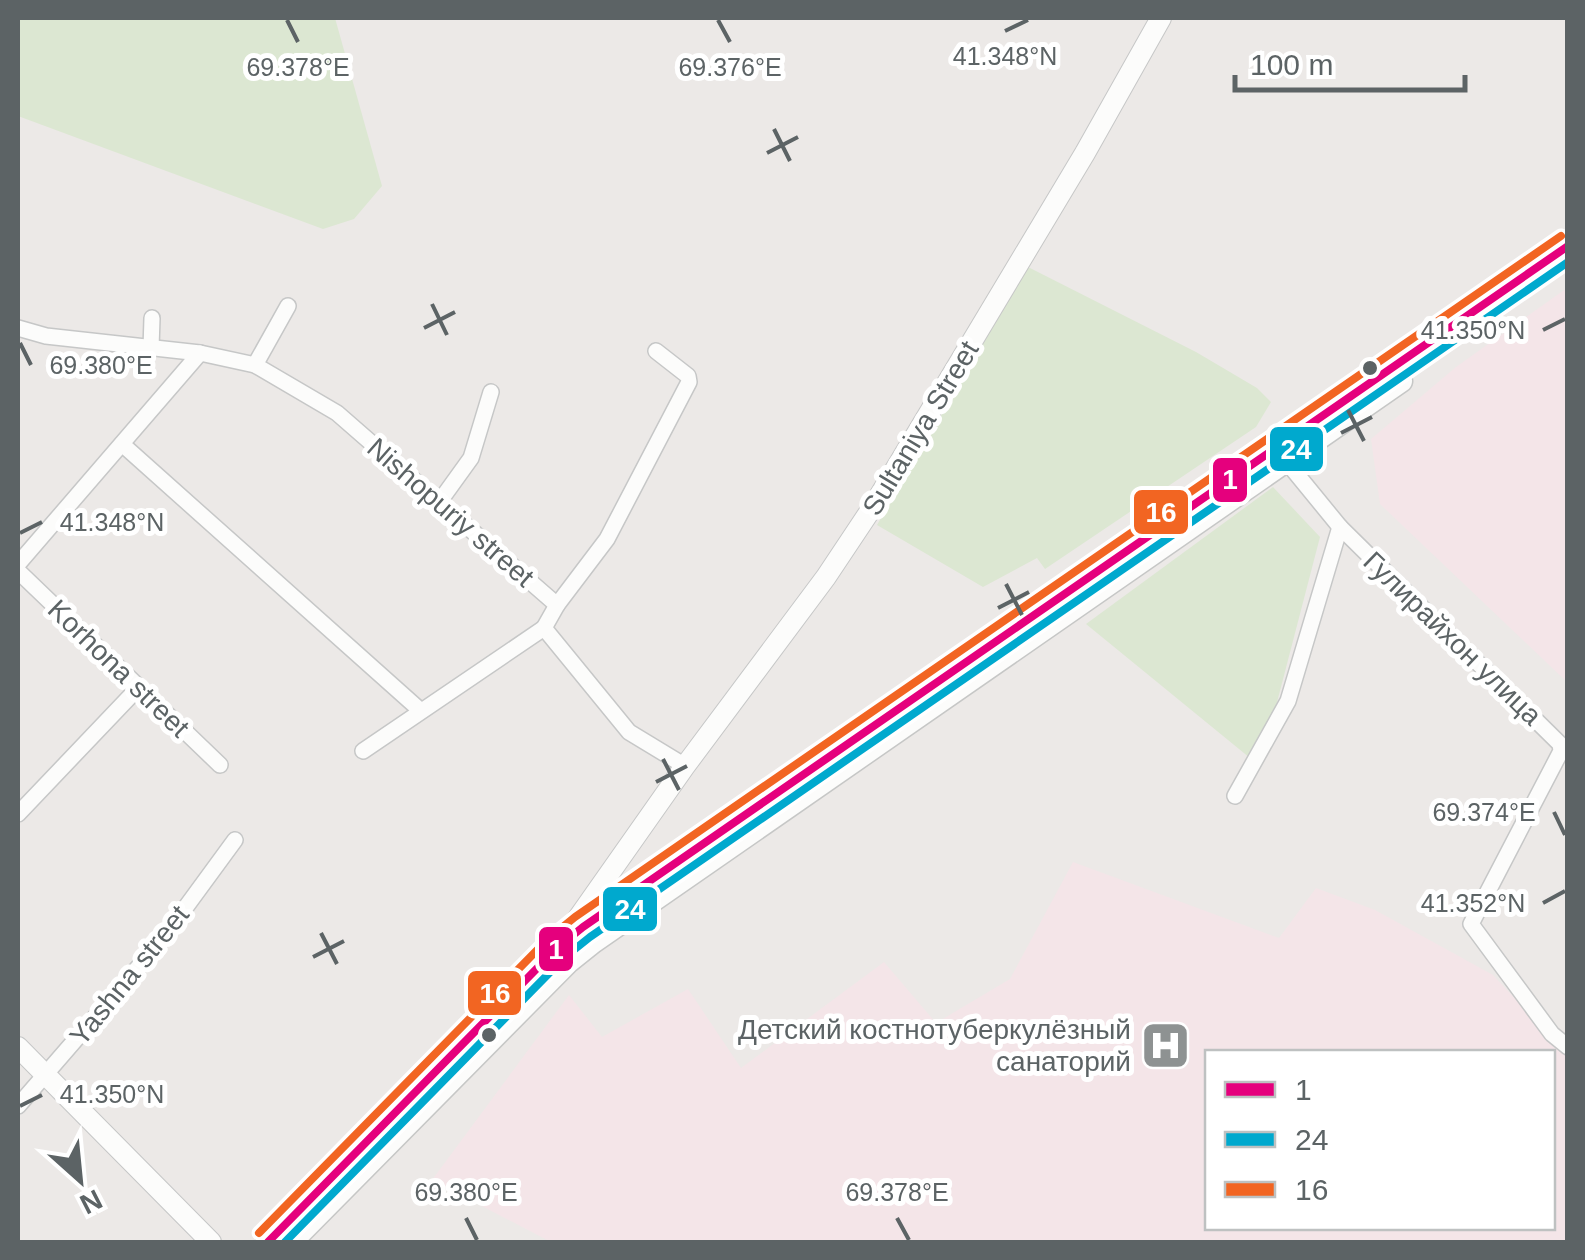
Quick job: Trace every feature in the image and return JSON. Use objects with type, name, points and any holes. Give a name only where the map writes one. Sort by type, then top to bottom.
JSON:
[{"type":"main road","points":[[280,1240],[593,942],[1568,246]]},
{"type":"main road","points":[[280,1240],[558,948],[609,908],[1568,264]]},
{"type":"street","name":"Sultаniya Street","points":[[558,948],[874,506],[1161,18]]},
{"type":"street","points":[[255,365],[288,306]]},
{"type":"street","points":[[152,318],[152,348]]},
{"type":"street","name":"Nishopuriy street","points":[[18,328],[46,336],[200,353],[255,365],[336,413],[556,605],[544,628]]},
{"type":"street","points":[[556,605],[607,539],[688,382],[688,376],[656,351]]},
{"type":"street","points":[[18,567],[200,353]]},
{"type":"street","points":[[440,501],[470,458],[491,392]]},
{"type":"street","points":[[122,444],[421,711]]},
{"type":"street","points":[[1281,454],[1340,527]]},
{"type":"street","name":"Гулирайхон улица","points":[[1235,796],[1288,702],[1340,527],[1560,744],[1561,751],[1471,924],[1552,1034],[1568,1047]]},
{"type":"street","name":"Korhona street","points":[[18,567],[220,764]]},
{"type":"street","points":[[363,751],[544,628],[629,732],[685,766]]},
{"type":"street","points":[[18,814],[139,687]]},
{"type":"street","name":"Yashna street","points":[[18,1106],[162,941],[235,840]]},
{"type":"street","points":[[18,1047],[211,1242]]},
{"type":"shaded area","points":[[1567,288],[1567,682],[1380,504],[1371,439],[1456,367]]},
{"type":"shaded area","name":"Детский костнотуберкулёзный санаторий","points":[[1073,862],[1279,938],[1316,888],[1375,910],[1493,975],[1567,1054],[1567,1242],[551,1242],[432,1180],[569,995],[602,1037],[688,989],[741,1068],[884,962],[936,1023],[1010,979]]},
{"type":"green space","points":[[18,18],[335,18],[382,186],[354,219],[323,229],[18,116]]},
{"type":"green space","points":[[1028,267],[1196,352],[1257,388],[1271,402],[1256,427],[1045,569],[1037,558],[983,587],[877,525]]},
{"type":"green space","points":[[1273,487],[1320,537],[1275,710],[1250,758],[1086,624]]},
{"type":"transit line","name":"16","points":[[259,1233],[548,939],[575,917],[1561,236]]},
{"type":"transit line","name":"1","points":[[268,1242],[557,948],[583,927],[1568,246]]},
{"type":"transit line","name":"24","points":[[285,1242],[565,957],[590,937],[1568,262]]},
{"type":"place","name":"Детский костнотуберкулёзный санаторий","points":[[1166,1045]]}]
